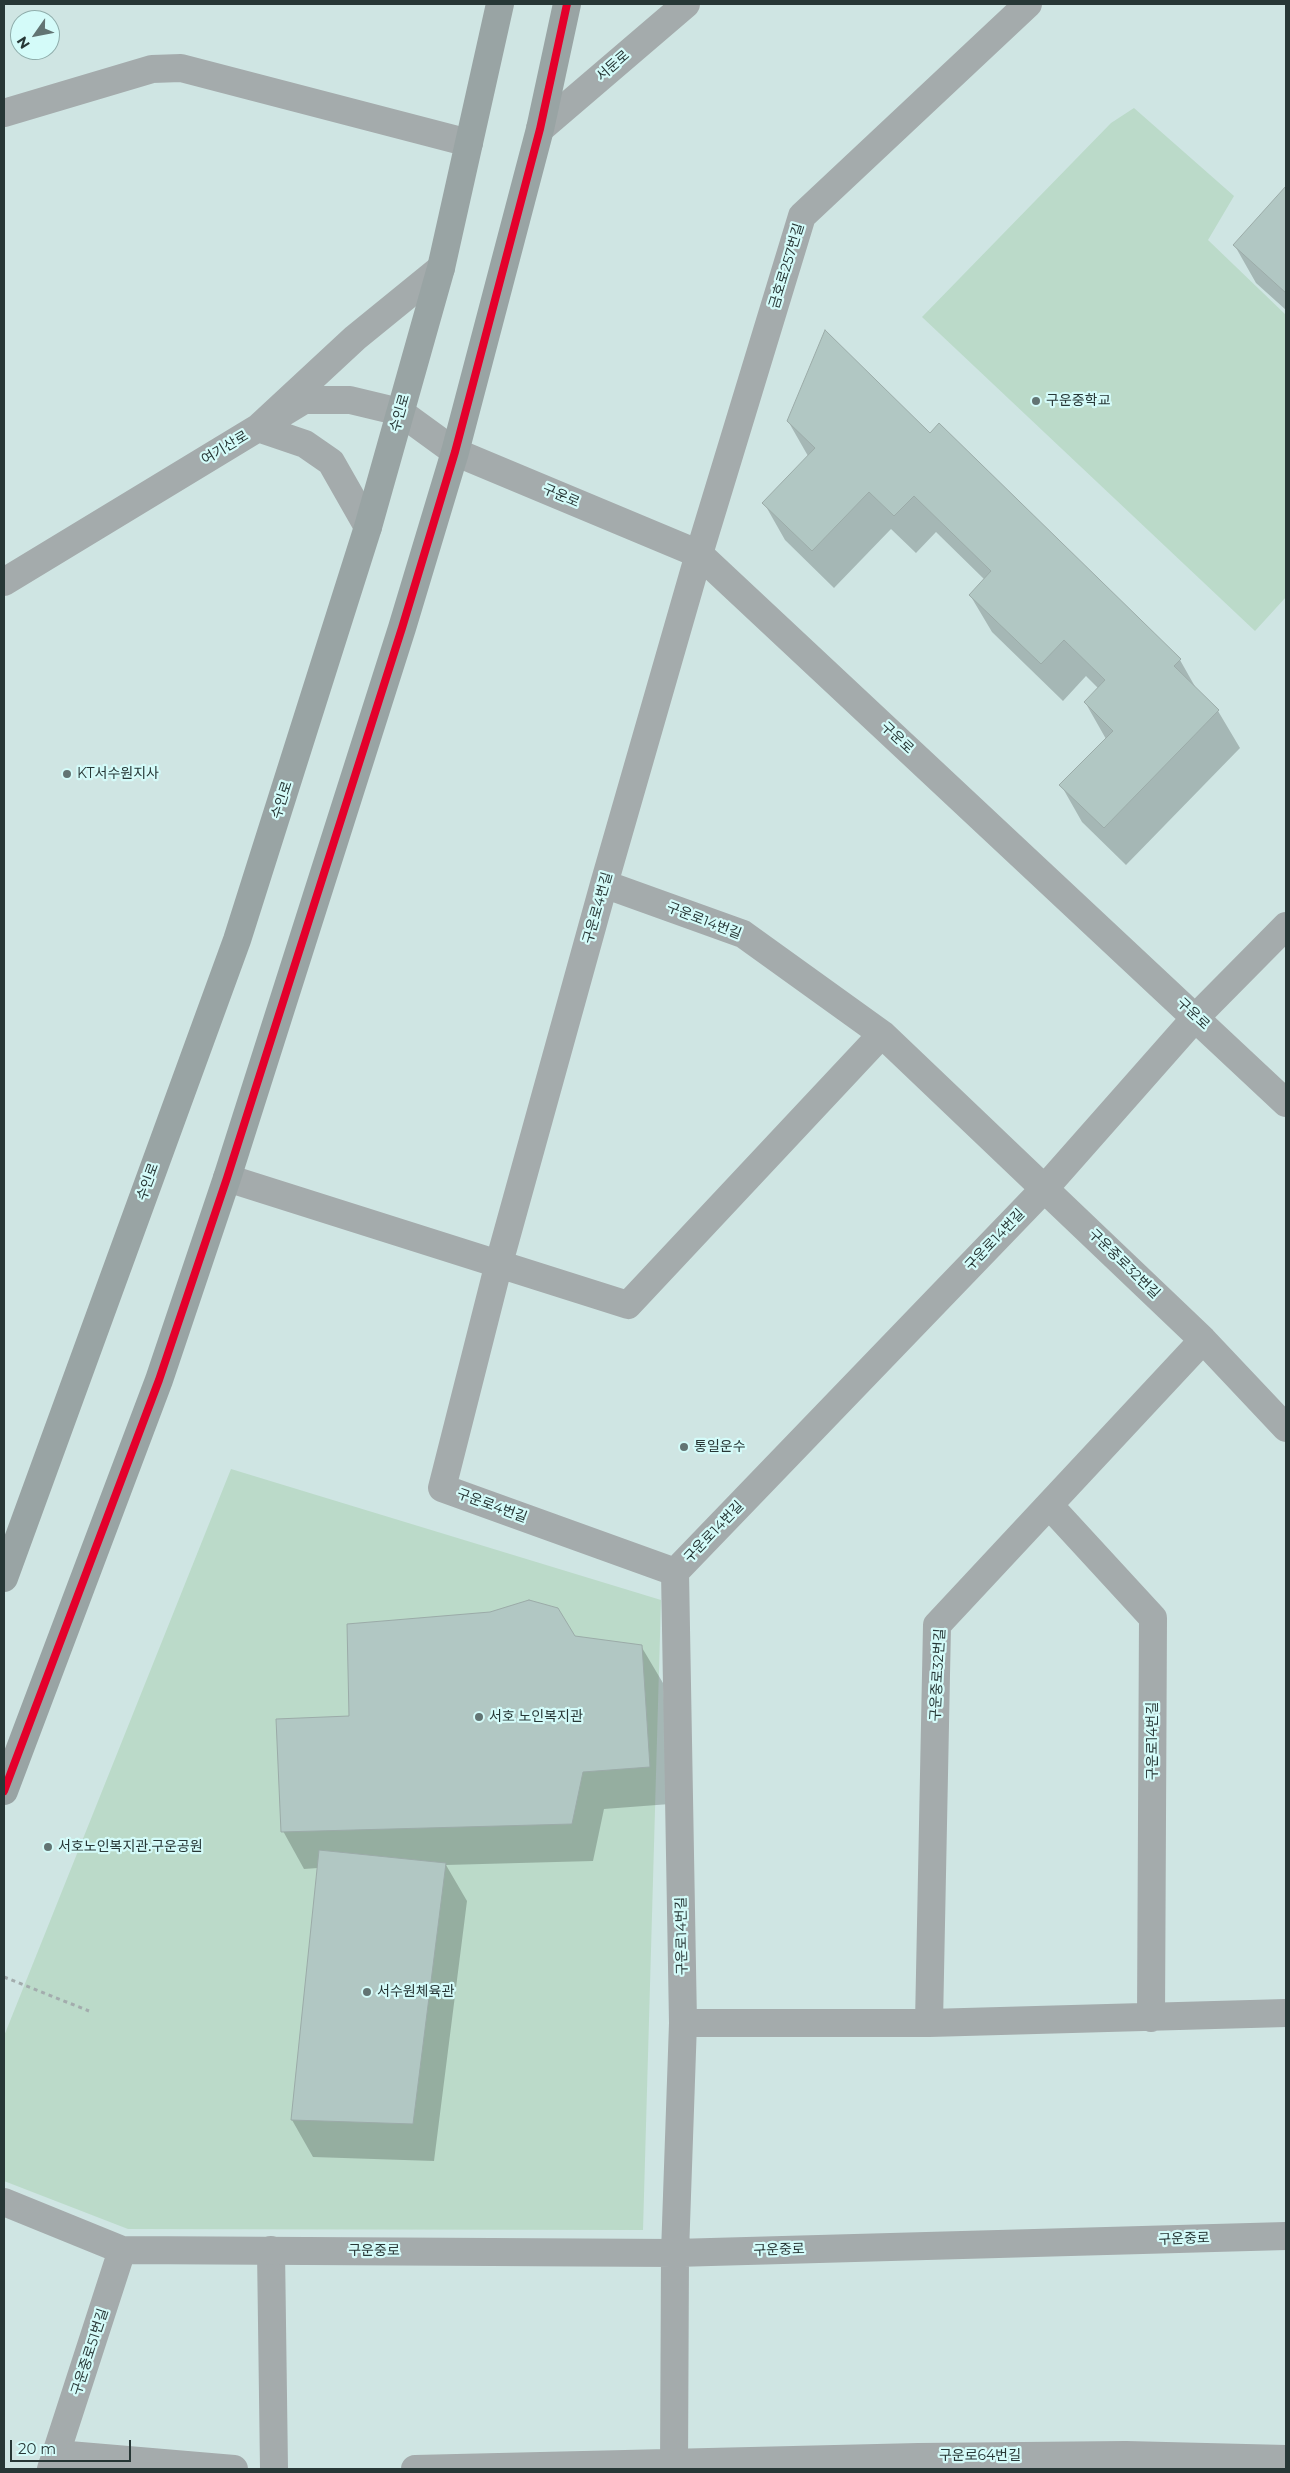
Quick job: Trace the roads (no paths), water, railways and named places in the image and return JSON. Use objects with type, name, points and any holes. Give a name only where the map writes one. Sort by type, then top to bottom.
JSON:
[{"type":"main road","name":"수인로","points":[[4,1578],[237,940],[368,527],[441,268],[500,4]]},
{"type":"main road","points":[[4,1791],[159,1380],[227,1178],[455,452],[540,129],[567,4]]},
{"type":"street","name":"서둔로","points":[[540,129],[686,4]]},
{"type":"street","name":"금호로257번길","points":[[699,554],[802,216],[1028,4]]},
{"type":"street","points":[[4,113],[152,68],[181,68],[469,143]]},
{"type":"street","points":[[368,527],[331,462],[305,444],[258,428],[355,338],[441,268]]},
{"type":"street","name":"여기산로","points":[[4,582],[304,400],[350,400],[400,412],[455,452]]},
{"type":"street","name":"구운로","points":[[455,452],[699,554],[1286,1103]]},
{"type":"street","name":"구운로4번길","points":[[675,1572],[442,1488],[499,1263],[604,884],[699,554]]},
{"type":"street","name":"구운로14번길","points":[[604,884],[743,934],[882,1034],[1045,1188]]},
{"type":"street","name":"구운로14번길","points":[[675,2252],[683,2023],[675,1572],[1045,1188],[1196,1017],[1286,926]]},
{"type":"street","points":[[227,1178],[628,1305],[882,1034]]},
{"type":"street","name":"구운중로32번길","points":[[1045,1188],[1203,1340],[1286,1428]]},
{"type":"street","name":"구운중로32번길","points":[[930,2023],[937,1625],[1203,1340]]},
{"type":"street","name":"구운로14번길","points":[[1049,1505],[1153,1618],[1151,2018]]},
{"type":"street","points":[[683,2023],[930,2023],[1286,2013]]},
{"type":"street","name":"구운중로","points":[[4,2202],[122,2250],[675,2252],[1286,2236]]},
{"type":"street","name":"구운중로51번길","points":[[122,2250],[54,2462],[234,2469]]},
{"type":"street","points":[[271,2250],[274,2469]]},
{"type":"street","points":[[674,2466],[675,2252]]},
{"type":"street","name":"구운로64번길","points":[[415,2469],[1286,2459]]},
{"type":"place","name":"구운중학교","points":[[1036,401]]},
{"type":"place","name":"KT서수원지사","points":[[67,774]]},
{"type":"place","name":"통일운수","points":[[684,1447]]},
{"type":"place","name":"서호 노인복지관","points":[[479,1717]]},
{"type":"place","name":"서호노인복지관.구운공원","points":[[48,1847]]},
{"type":"place","name":"서수원체육관","points":[[367,1992]]}]
